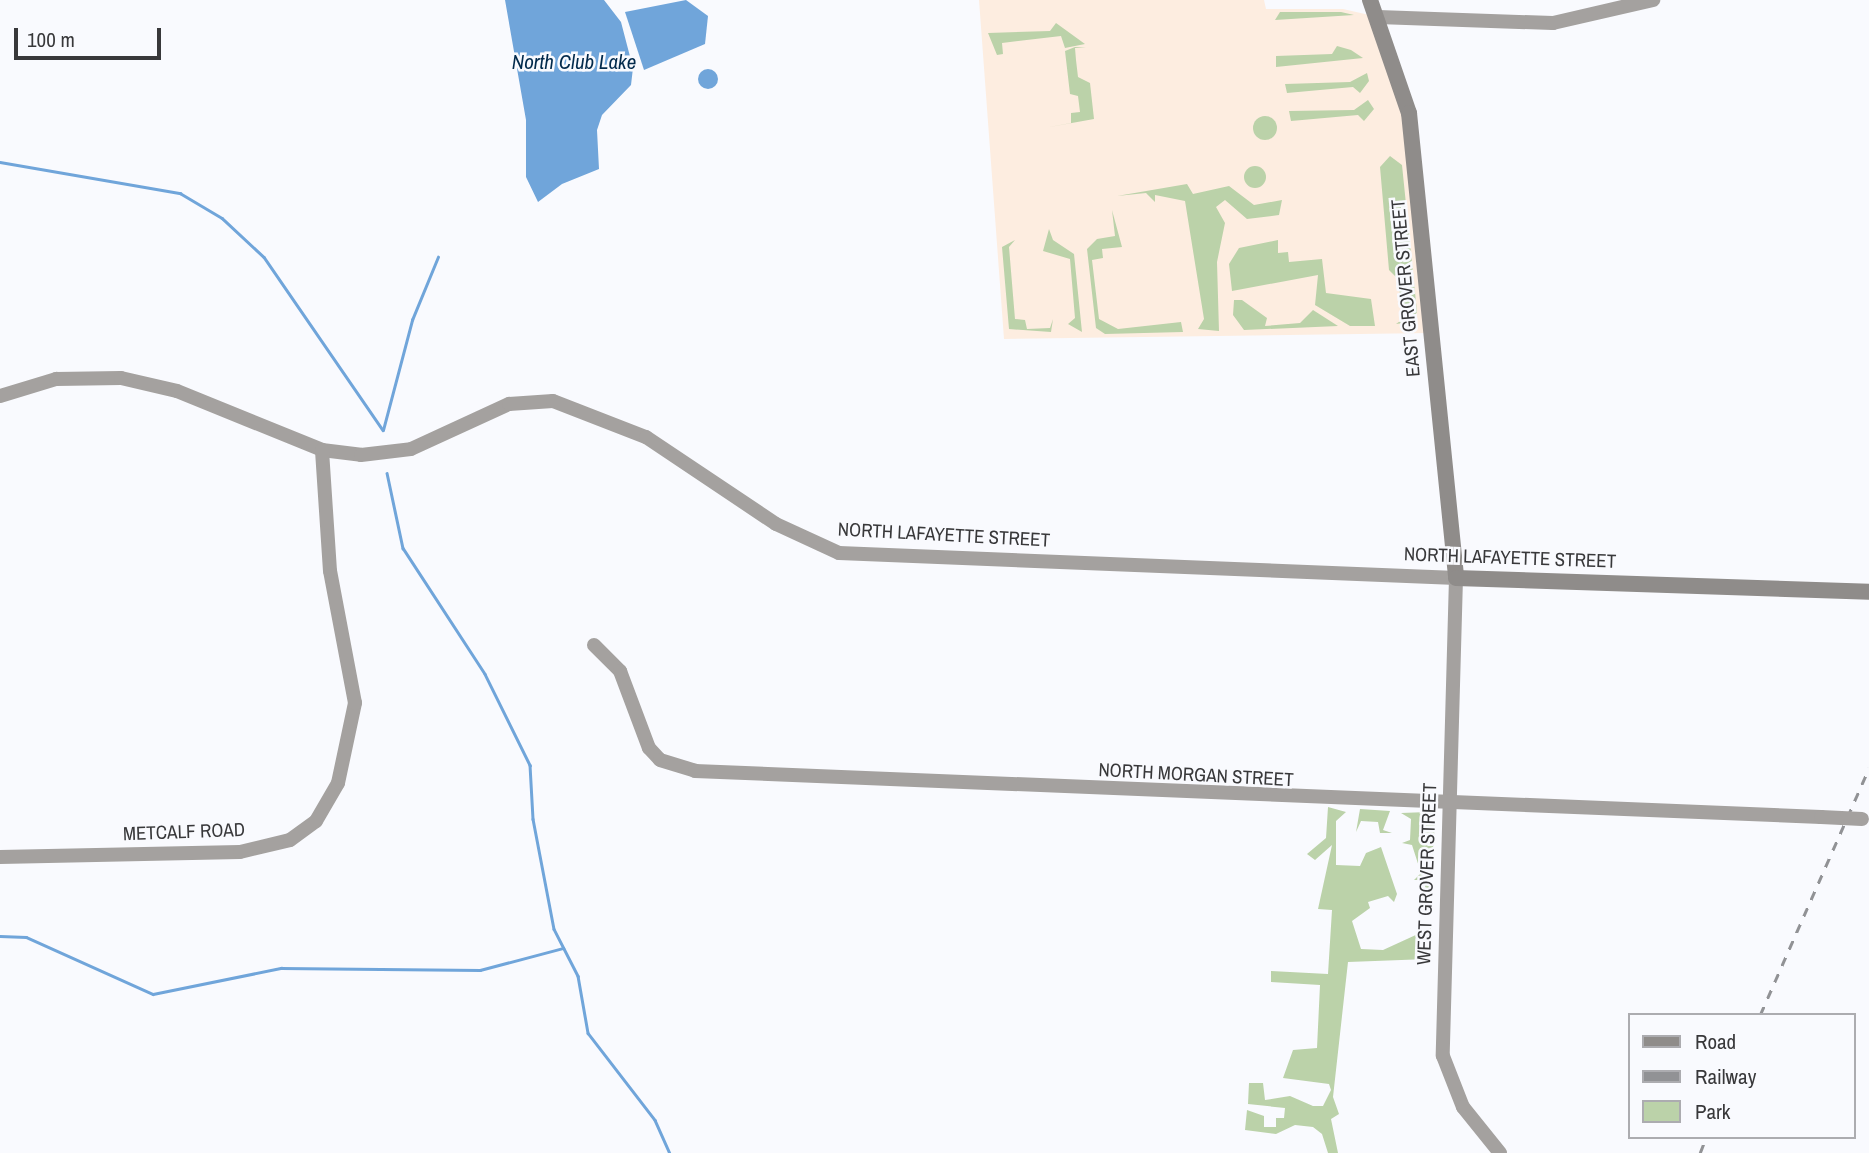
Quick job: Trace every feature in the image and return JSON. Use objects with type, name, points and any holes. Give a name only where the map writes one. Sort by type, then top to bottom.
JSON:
[{"type":"main road","name":"EAST GROVER STREET","points":[[1370,0],[1399,74],[1415,151],[1455,578]]},
{"type":"main road","name":"NORTH LAFAYETTE STREET","points":[[1455,578],[1869,592]]},
{"type":"street","points":[[1378,18],[1539,24],[1653,0]]},
{"type":"street","name":"NORTH LAFAYETTE STREET","points":[[0,396],[56,379],[130,380],[177,391],[322,450],[397,452],[498,407],[552,401],[646,437],[786,530],[839,553],[1455,578]]},
{"type":"street","name":"METCALF ROAD","points":[[0,857],[240,852],[290,840],[316,821],[338,783],[355,703],[330,571],[322,450]]},
{"type":"street","name":"WEST GROVER STREET","points":[[1455,578],[1443,1056],[1463,1107],[1500,1153]]},
{"type":"street","name":"NORTH MORGAN STREET","points":[[594,645],[620,670],[649,748],[660,760],[695,771],[1448,806],[1865,819]]},
{"type":"shaded area","points":[[979,0],[1264,0],[1266,9],[1343,9],[1378,17],[1399,74],[1431,333],[1004,339]]},
{"type":"green space","points":[[1280,12],[1341,12],[1354,15],[1275,20]]},
{"type":"green space","points":[[1056,23],[1085,44],[1065,48],[1061,36],[1002,43],[1003,54],[997,55],[988,33],[1050,31]]},
{"type":"green space","points":[[1337,46],[1351,50],[1363,58],[1276,67],[1276,56],[1332,54]]},
{"type":"green space","points":[[1075,47],[1086,47],[1075,48],[1076,60],[1078,77],[1090,83],[1094,119],[1044,128],[1071,123],[1071,113],[1080,112],[1078,96],[1070,94],[1065,51]]},
{"type":"green space","points":[[1367,73],[1369,81],[1360,93],[1353,87],[1287,93],[1285,84],[1350,82]]},
{"type":"green space","points":[[1368,100],[1374,109],[1364,121],[1358,115],[1291,121],[1289,111],[1354,110]]},
{"type":"green space","points":[[1265,116],[1276,123],[1277,128],[1270,139],[1265,140],[1254,133],[1253,128],[1260,117]]},
{"type":"green space","points":[[1390,156],[1402,165],[1417,312],[1411,322],[1396,324],[1403,319],[1398,279],[1389,270],[1380,167]]},
{"type":"green space","points":[[1255,166],[1263,169],[1266,177],[1263,185],[1255,188],[1247,185],[1244,177],[1247,169]]},
{"type":"green space","points":[[1187,184],[1193,194],[1229,186],[1254,205],[1282,200],[1279,215],[1247,219],[1225,200],[1216,207],[1225,223],[1217,262],[1219,331],[1198,329],[1204,319],[1185,201],[1155,195],[1155,202],[1146,193],[1117,196]]},
{"type":"green space","points":[[1112,210],[1122,247],[1102,249],[1103,258],[1092,260],[1099,319],[1118,329],[1181,322],[1183,332],[1105,334],[1096,328],[1087,249],[1097,239],[1115,236]]},
{"type":"green space","points":[[1049,229],[1053,240],[1074,254],[1082,332],[1068,324],[1075,318],[1070,259],[1043,251]]},
{"type":"green space","points":[[1015,240],[1009,247],[1015,319],[1025,320],[1027,329],[1050,328],[1053,319],[1051,332],[1009,329],[1002,247]]},
{"type":"green space","points":[[1278,240],[1278,253],[1288,252],[1289,262],[1322,259],[1326,293],[1371,299],[1375,326],[1350,326],[1315,305],[1318,275],[1232,291],[1229,264],[1239,248]]},
{"type":"green space","points":[[1234,300],[1242,300],[1267,318],[1265,326],[1300,323],[1313,310],[1338,326],[1244,330],[1233,315]]},
{"type":"green space","points":[[1328,807],[1346,812],[1336,821],[1336,865],[1360,866],[1366,853],[1381,847],[1397,894],[1394,902],[1388,896],[1368,902],[1370,908],[1352,921],[1361,949],[1383,950],[1431,928],[1428,959],[1348,962],[1333,1097],[1339,1114],[1331,1119],[1338,1153],[1328,1153],[1322,1134],[1313,1127],[1295,1125],[1276,1134],[1245,1130],[1247,1110],[1264,1116],[1264,1127],[1276,1127],[1276,1118],[1284,1118],[1285,1108],[1248,1104],[1249,1083],[1263,1083],[1265,1100],[1290,1096],[1313,1106],[1323,1106],[1331,1090],[1329,1084],[1283,1078],[1293,1050],[1317,1048],[1320,985],[1271,982],[1271,971],[1328,974],[1332,910],[1318,909],[1332,845],[1315,860],[1307,854],[1326,838]]},
{"type":"green space","points":[[1360,809],[1390,811],[1383,830],[1392,833],[1380,833],[1378,822],[1361,821],[1356,832]]},
{"type":"green space","points":[[1428,812],[1435,824],[1428,912],[1419,895],[1426,889],[1423,880],[1414,880],[1421,873],[1412,845],[1402,843],[1410,840],[1411,819],[1401,813]]},
{"type":"water","name":"North Club Lake","points":[[505,0],[604,0],[621,22],[633,68],[631,85],[602,115],[597,130],[599,169],[562,184],[538,202],[526,177],[526,120]]},
{"type":"water","name":"North Club Lake","points":[[686,0],[708,16],[705,44],[644,70],[625,12]]},
{"type":"water","points":[[704,69],[712,69],[718,79],[712,89],[704,89],[698,83],[698,75]]},
{"type":"waterway","points":[[0,162],[180,193],[222,218],[264,257],[383,430],[412,320],[438,257]]},
{"type":"waterway","points":[[387,473],[403,548],[485,674],[530,765],[533,819],[554,929],[578,976],[588,1033],[655,1120],[670,1153]]},
{"type":"waterway","points":[[0,936],[26,937],[153,994],[281,968],[480,970],[563,948]]},
{"type":"railway","points":[[1761,1013],[1869,768]]},
{"type":"railway","points":[[1700,1153],[1705,1139]]}]
